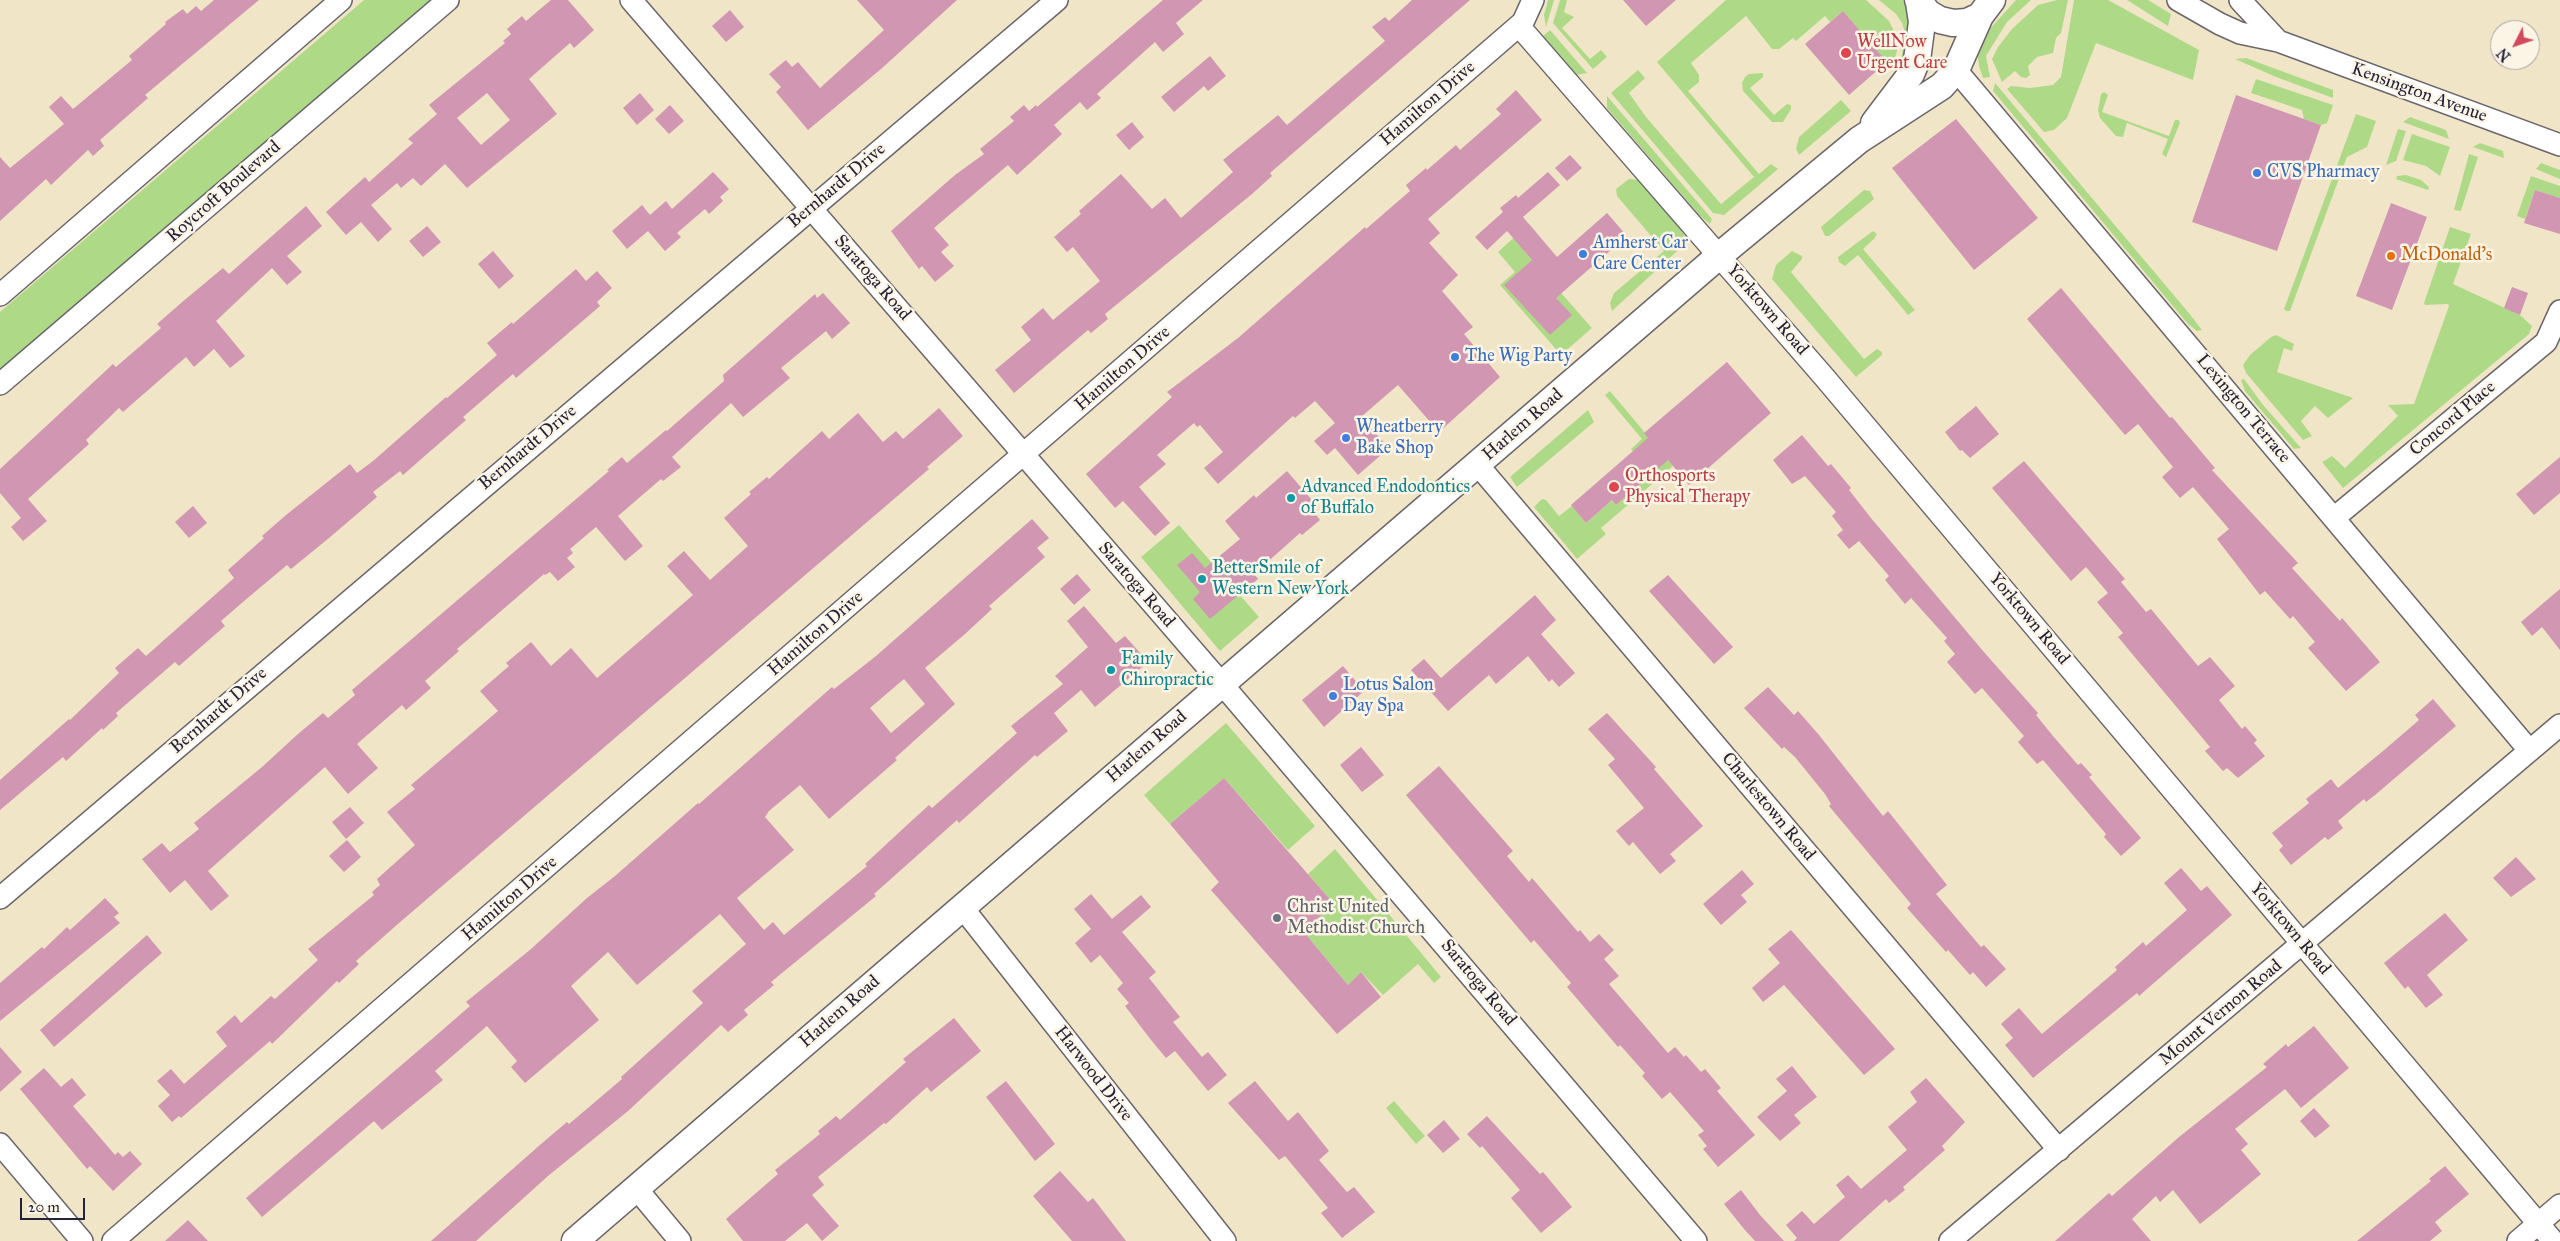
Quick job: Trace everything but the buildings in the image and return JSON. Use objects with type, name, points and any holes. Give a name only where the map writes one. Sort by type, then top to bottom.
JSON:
[{"type":"main road","points":[[1918,1],[1928,13],[1940,20],[1954,23],[1967,22],[1986,8]]},
{"type":"main road","name":"Harlem Road","points":[[1859,140],[1877,120],[1914,67],[1920,44],[1922,22],[1918,1]]},
{"type":"main road","name":"Harlem Road","points":[[575,1241],[1720,255],[1859,140],[1931,94],[1956,70],[1986,8]]},
{"type":"street","points":[[0,295],[341,0]]},
{"type":"street","name":"Roycroft Boulevard","points":[[0,384],[448,0]]},
{"type":"street","name":"Saratoga Road","points":[[631,0],[1222,684],[1696,1241]]},
{"type":"street","name":"Bernhardt Drive","points":[[0,898],[1057,0]]},
{"type":"street","points":[[1519,26],[1528,16],[1533,0]]},
{"type":"street","name":"Kensington Avenue","points":[[2178,0],[2240,33],[2278,41],[2560,145]]},
{"type":"street","name":"Kensington Avenue","points":[[2240,0],[2278,41]]},
{"type":"street","name":"Yorktown Road","points":[[1519,26],[1720,255],[2553,1241]]},
{"type":"street","name":"Hamilton Drive","points":[[112,1241],[1519,26]]},
{"type":"street","name":"Lexington Terrace","points":[[1956,70],[2530,750]]},
{"type":"street","name":"Concord Place","points":[[2334,518],[2546,342],[2560,311]]},
{"type":"street","name":"Charlestown Road","points":[[1477,464],[2059,1150]]},
{"type":"street","name":"Mount Vernon Road","points":[[1950,1241],[2560,725]]},
{"type":"street","name":"Harwood Drive","points":[[962,907],[1225,1241]]},
{"type":"street","points":[[0,1144],[82,1241]]},
{"type":"street","points":[[636,1188],[680,1241]]},
{"type":"street","points":[[2518,1241],[2560,1205]]},
{"type":"green space","points":[[364,0],[430,0],[0,372],[0,312]]},
{"type":"green space","points":[[1548,0],[1554,0],[1546,27],[1544,15]]},
{"type":"green space","points":[[1560,0],[1567,0],[1564,12],[1574,17],[1562,28],[1590,59],[1601,50],[1607,57],[1593,69],[1553,23]]},
{"type":"green space","points":[[1726,0],[1866,0],[1889,21],[1897,37],[1898,47],[1892,69],[1843,11],[1830,22],[1825,16],[1796,41],[1793,38],[1779,49],[1772,49],[1746,16],[1691,63],[1699,75],[1699,82],[1688,91],[1759,174],[1771,164],[1778,169],[1724,215],[1713,213],[1611,93],[1638,70],[1645,78],[1629,93],[1646,117],[1721,204],[1754,177],[1657,62]]},
{"type":"green space","points":[[1879,0],[1903,0],[1911,26],[1907,60],[1900,62],[1906,36],[1902,23],[1896,14]]},
{"type":"green space","points":[[2016,0],[2031,0],[2007,22],[1986,56],[1990,77],[1983,78],[1979,66],[1977,48],[1986,33]]},
{"type":"green space","points":[[2057,0],[2068,0],[2061,33],[2056,38],[2053,53],[2037,57],[2028,66],[2030,75],[2026,78],[2021,77],[2015,71],[2002,82],[1992,59],[1998,47],[2012,29],[2038,5]]},
{"type":"green space","points":[[2074,0],[2108,0],[2199,50],[2193,80],[2096,43],[2067,118],[2054,130],[2044,132],[2007,89],[2011,86],[2030,88],[2053,85],[2061,77]]},
{"type":"green space","points":[[2127,0],[2148,0],[2171,14],[2168,26]]},
{"type":"green space","points":[[1550,30],[1587,73],[1576,75],[1543,36]]},
{"type":"green space","points":[[2246,58],[2333,90],[2333,98],[2276,77],[2235,59]]},
{"type":"green space","points":[[1763,73],[1763,77],[1750,88],[1774,115],[1787,104],[1791,105],[1791,109],[1783,122],[1772,122],[1743,91],[1742,83],[1745,77],[1749,74]]},
{"type":"green space","points":[[2256,79],[2333,105],[2327,123],[2321,125],[2304,119],[2302,110],[2251,93]]},
{"type":"green space","points":[[1995,83],[2202,330],[2197,331],[2188,324],[1993,91]]},
{"type":"green space","points":[[2104,92],[2108,95],[2102,112],[2169,136],[2175,120],[2179,120],[2180,123],[2166,157],[2162,154],[2168,139],[2127,123],[2123,137],[2116,136],[2100,118],[2098,110],[2101,94]]},
{"type":"green space","points":[[1607,96],[1712,219],[1710,224],[1700,216],[1607,108]]},
{"type":"green space","points":[[1841,100],[1851,111],[1799,155],[1796,149],[1799,137]]},
{"type":"green space","points":[[2356,114],[2376,121],[2367,147],[2347,157],[2290,311],[2286,311],[2284,309]]},
{"type":"green space","points":[[2410,117],[2446,130],[2449,139],[2403,122]]},
{"type":"green space","points":[[2398,129],[2406,131],[2396,161],[2386,165]]},
{"type":"green space","points":[[2412,134],[2450,147],[2440,176],[2426,166],[2403,160]]},
{"type":"green space","points":[[2480,143],[2503,151],[2504,158],[2473,147]]},
{"type":"green space","points":[[2469,154],[2478,157],[2461,211],[2454,210]]},
{"type":"green space","points":[[2541,163],[2560,170],[2560,179],[2536,169]]},
{"type":"green space","points":[[2406,175],[2421,180],[2429,187],[2428,190],[2396,179],[2397,176]]},
{"type":"green space","points":[[2531,176],[2560,186],[2560,198],[2535,190],[2525,219],[2517,216]]},
{"type":"green space","points":[[1629,179],[1639,180],[1676,222],[1688,241],[1612,311],[1610,303],[1614,293],[1664,251],[1617,196],[1616,189]]},
{"type":"green space","points":[[1864,190],[1870,191],[1874,199],[1829,236],[1825,236],[1821,227]]},
{"type":"green space","points":[[1529,224],[1540,237],[1524,251],[1592,328],[1561,355],[1500,285],[1515,272],[1498,252]]},
{"type":"green space","points":[[2450,227],[2471,234],[2453,284],[2520,315],[2532,326],[2529,334],[2343,488],[2322,462],[2332,456],[2345,468],[2398,416],[2388,405],[2414,404],[2449,306],[2448,304],[2425,305],[2424,303]]},
{"type":"green space","points":[[1873,231],[1877,234],[1863,249],[1915,310],[1908,315],[1858,255],[1845,266],[1839,262],[1838,257]]},
{"type":"green space","points":[[1792,251],[1802,256],[1802,259],[1791,272],[1864,359],[1877,349],[1882,352],[1882,355],[1856,377],[1772,279],[1776,265]]},
{"type":"green space","points":[[2276,335],[2294,344],[2292,351],[2284,348],[2277,372],[2353,398],[2328,418],[2315,406],[2301,421],[2312,436],[2303,440],[2246,373],[2243,365],[2250,355]]},
{"type":"green space","points":[[2244,379],[2263,405],[2301,448],[2294,449],[2245,391],[2241,380]]},
{"type":"green space","points":[[1610,391],[1673,466],[1601,528],[1606,534],[1577,559],[1534,507],[1542,499],[1546,500],[1559,516],[1572,506],[1586,523],[1612,500],[1616,505],[1652,474],[1631,449],[1642,439],[1605,395]]},
{"type":"green space","points":[[1588,410],[1594,422],[1517,487],[1510,477]]},
{"type":"green space","points":[[1179,525],[1259,617],[1220,651],[1141,557]]},
{"type":"green space","points":[[1226,723],[1315,826],[1288,850],[1224,778],[1170,824],[1144,795]]},
{"type":"green space","points":[[1335,849],[1441,977],[1434,983],[1418,964],[1383,995],[1361,972],[1348,985],[1303,931],[1334,904],[1308,874]]},
{"type":"green space","points":[[1394,1101],[1425,1136],[1416,1144],[1386,1108]]},
{"type":"place","name":"WellNow Urgent Care","points":[[1846,53]]},
{"type":"place","name":"CVS Pharmacy","points":[[2257,173]]},
{"type":"place","name":"Amherst Car Care Center","points":[[1583,254]]},
{"type":"place","name":"McDonald's","points":[[2391,256]]},
{"type":"place","name":"The Wig Party","points":[[1455,357]]},
{"type":"place","name":"Wheatberry Bake Shop","points":[[1346,438]]},
{"type":"place","name":"Orthosports Physical Therapy","points":[[1614,487]]},
{"type":"place","name":"Advanced Endodontics of Buffalo","points":[[1291,498]]},
{"type":"place","name":"BetterSmile of Western New York","points":[[1202,579]]},
{"type":"place","name":"Family Chiropractic","points":[[1111,670]]},
{"type":"place","name":"Lotus Salon Day Spa","points":[[1333,696]]},
{"type":"place","name":"Christ United Methodist Church","points":[[1277,918]]}]
